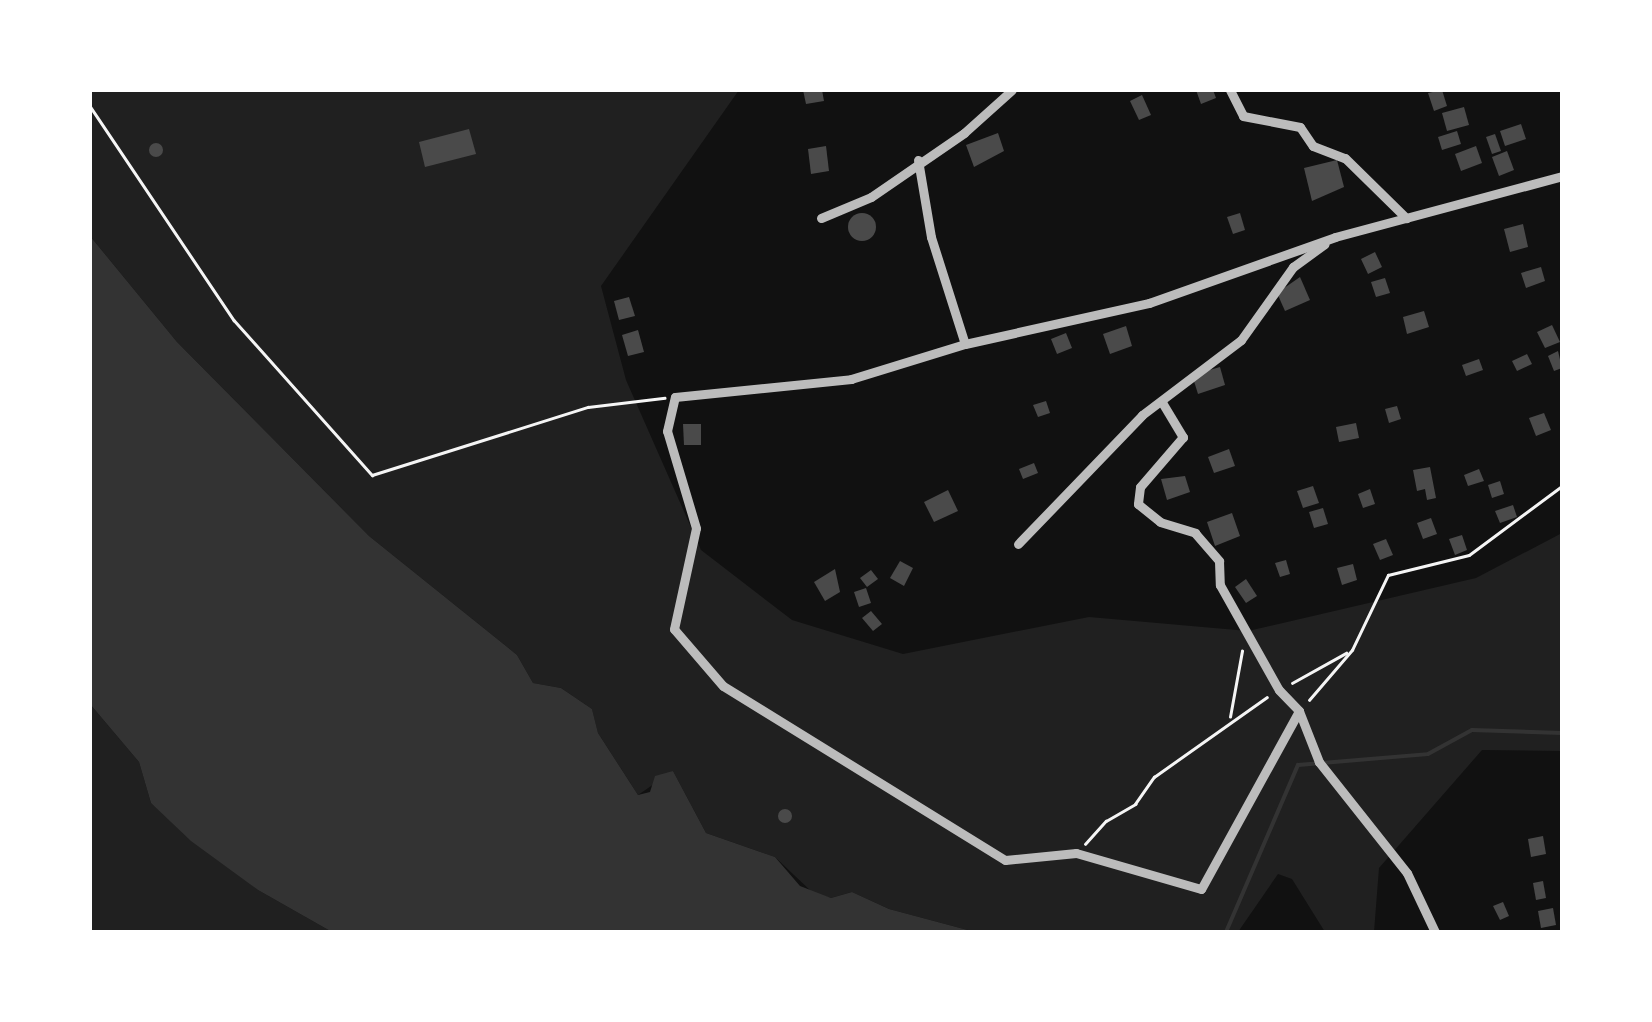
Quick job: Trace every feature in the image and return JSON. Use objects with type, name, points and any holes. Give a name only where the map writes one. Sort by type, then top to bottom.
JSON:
[{"type":"street","points":[[822,218],[871,197],[918,160],[964,132],[1012,90]]},
{"type":"street","points":[[1230,90],[1242,116],[1300,128],[1313,146],[1344,158],[1406,218]]},
{"type":"street","points":[[918,160],[931,238],[965,344]]},
{"type":"street","points":[[1299,711],[1201,889],[1076,852],[1005,860],[723,686],[674,629],[696,528],[667,431],[674,397],[851,379],[965,344],[1149,302],[1335,236],[1562,176]]},
{"type":"street","points":[[1018,544],[1142,415],[1163,404],[1190,373],[1241,340],[1292,267],[1335,236]]},
{"type":"street","points":[[1163,404],[1183,437],[1140,487],[1138,504],[1160,522],[1195,533],[1219,561],[1220,585],[1279,690],[1299,711],[1319,762],[1408,873],[1434,932]]},
{"type":"path","points":[[90,106],[234,320],[372,475],[588,408],[674,397]]},
{"type":"path","points":[[1299,711],[1352,650],[1388,575],[1469,554],[1562,486]]},
{"type":"path","points":[[1230,718],[1250,636]]},
{"type":"path","points":[[1076,852],[1106,821],[1135,804],[1154,776],[1230,718],[1352,650]]},
{"type":"shaded area","points":[[90,90],[739,90],[601,286],[626,380],[701,550],[792,620],[903,654],[1089,617],[1248,631],[1476,578],[1562,533],[1562,751],[1482,750],[1379,868],[1374,932],[1325,932],[1292,879],[1278,874],[1238,932],[975,932],[889,909],[852,892],[831,898],[813,893],[775,857],[706,833],[673,771],[638,795],[598,733],[592,709],[561,688],[533,683],[517,655],[369,536],[177,342],[90,236]]},
{"type":"shaded area","points":[[90,236],[177,342],[369,536],[517,655],[533,683],[561,688],[592,709],[598,733],[638,795],[650,792],[655,776],[673,771],[706,833],[775,857],[800,886],[831,898],[852,892],[889,909],[975,932],[332,932],[258,890],[191,841],[151,803],[139,762],[90,704]]},
{"type":"shaded area","points":[[90,704],[139,762],[151,803],[258,890],[332,932],[90,932]]},
{"type":"building","points":[[803,90],[822,90],[824,101],[806,104]]},
{"type":"building","points":[[1196,90],[1213,90],[1216,98],[1201,104]]},
{"type":"building","points":[[1442,90],[1447,106],[1434,111],[1428,93]]},
{"type":"building","points":[[1142,95],[1151,115],[1139,120],[1130,101]]},
{"type":"building","points":[[1464,107],[1469,125],[1447,131],[1442,113]]},
{"type":"building","points":[[1521,124],[1526,139],[1505,146],[1500,131]]},
{"type":"building","points":[[469,129],[476,154],[425,167],[419,142]]},
{"type":"building","points":[[1457,131],[1461,144],[1442,150],[1438,137]]},
{"type":"building","points":[[998,133],[1004,151],[974,167],[966,145]]},
{"type":"building","points":[[1495,134],[1501,151],[1492,154],[1486,137]]},
{"type":"building","points":[[156,143],[163,150],[156,157],[149,150]]},
{"type":"building","points":[[826,146],[829,171],[811,174],[808,149]]},
{"type":"building","points":[[1476,146],[1482,163],[1461,171],[1455,154]]},
{"type":"building","points":[[1507,151],[1514,170],[1499,176],[1492,157]]},
{"type":"building","points":[[1337,160],[1344,187],[1312,201],[1304,168]]},
{"type":"building","points":[[862,213],[872,217],[876,227],[872,237],[862,241],[852,237],[848,227],[852,217]]},
{"type":"building","points":[[1240,213],[1245,230],[1233,234],[1227,217]]},
{"type":"building","points":[[1523,224],[1528,247],[1510,252],[1504,229]]},
{"type":"building","points":[[1375,252],[1382,267],[1368,274],[1361,259]]},
{"type":"building","points":[[1541,267],[1545,281],[1526,288],[1521,273]]},
{"type":"building","points":[[1300,277],[1310,300],[1285,311],[1277,293]]},
{"type":"building","points":[[1385,278],[1390,293],[1376,297],[1371,282]]},
{"type":"building","points":[[629,297],[635,316],[619,320],[614,301]]},
{"type":"building","points":[[1424,311],[1429,327],[1407,334],[1403,317]]},
{"type":"building","points":[[1552,325],[1560,342],[1545,348],[1537,332]]},
{"type":"building","points":[[1126,326],[1132,346],[1110,354],[1103,334]]},
{"type":"building","points":[[638,330],[644,352],[628,356],[622,335]]},
{"type":"building","points":[[1066,333],[1072,348],[1057,354],[1051,339]]},
{"type":"building","points":[[1558,351],[1562,368],[1554,371],[1548,356]]},
{"type":"building","points":[[1527,354],[1532,364],[1517,371],[1512,361]]},
{"type":"building","points":[[1479,359],[1483,370],[1466,376],[1462,365]]},
{"type":"building","points":[[1220,367],[1225,385],[1198,394],[1192,375]]},
{"type":"building","points":[[1046,401],[1050,413],[1038,417],[1033,405]]},
{"type":"building","points":[[1397,406],[1401,419],[1389,423],[1385,409]]},
{"type":"building","points":[[1544,413],[1551,430],[1536,436],[1529,418]]},
{"type":"building","points":[[1356,423],[1359,438],[1339,442],[1336,427]]},
{"type":"building","points":[[683,424],[701,424],[701,445],[684,445]]},
{"type":"building","points":[[1229,449],[1235,466],[1214,473],[1208,457]]},
{"type":"building","points":[[1034,463],[1038,473],[1023,479],[1019,469]]},
{"type":"building","points":[[1430,467],[1436,498],[1427,500],[1425,489],[1417,491],[1413,470]]},
{"type":"building","points":[[1479,469],[1484,481],[1468,486],[1464,475]]},
{"type":"building","points":[[1185,476],[1190,492],[1167,500],[1161,479]]},
{"type":"building","points":[[1500,481],[1504,494],[1492,498],[1488,485]]},
{"type":"building","points":[[1313,486],[1319,503],[1303,508],[1297,491]]},
{"type":"building","points":[[1370,489],[1375,504],[1363,508],[1358,494]]},
{"type":"building","points":[[948,490],[958,511],[934,522],[924,502]]},
{"type":"building","points":[[1513,505],[1517,517],[1500,523],[1495,511]]},
{"type":"building","points":[[1323,508],[1328,524],[1314,528],[1309,512]]},
{"type":"building","points":[[1232,513],[1240,536],[1215,546],[1207,522]]},
{"type":"building","points":[[1431,518],[1437,534],[1423,539],[1417,523]]},
{"type":"building","points":[[1462,535],[1467,550],[1455,555],[1449,539]]},
{"type":"building","points":[[1386,539],[1393,555],[1380,560],[1373,544]]},
{"type":"building","points":[[1286,560],[1290,574],[1280,577],[1275,563]]},
{"type":"building","points":[[900,561],[913,568],[904,586],[890,578]]},
{"type":"building","points":[[1353,564],[1357,580],[1342,585],[1337,568]]},
{"type":"building","points":[[835,569],[840,592],[825,601],[814,582]]},
{"type":"building","points":[[871,570],[878,579],[867,587],[860,578]]},
{"type":"building","points":[[1246,579],[1257,596],[1246,603],[1235,587]]},
{"type":"building","points":[[866,588],[871,603],[859,607],[854,592]]},
{"type":"building","points":[[871,611],[882,624],[873,631],[862,618]]},
{"type":"building","points":[[785,809],[792,816],[785,823],[778,816]]},
{"type":"building","points":[[1543,836],[1546,854],[1531,857],[1528,839]]},
{"type":"building","points":[[1543,881],[1546,898],[1536,900],[1533,883]]},
{"type":"building","points":[[1503,902],[1509,916],[1500,920],[1493,906]]},
{"type":"building","points":[[1553,908],[1556,925],[1541,928],[1538,911]]},
{"type":"waterway","points":[[1226,932],[1298,765],[1428,754],[1472,730],[1562,733]]}]
